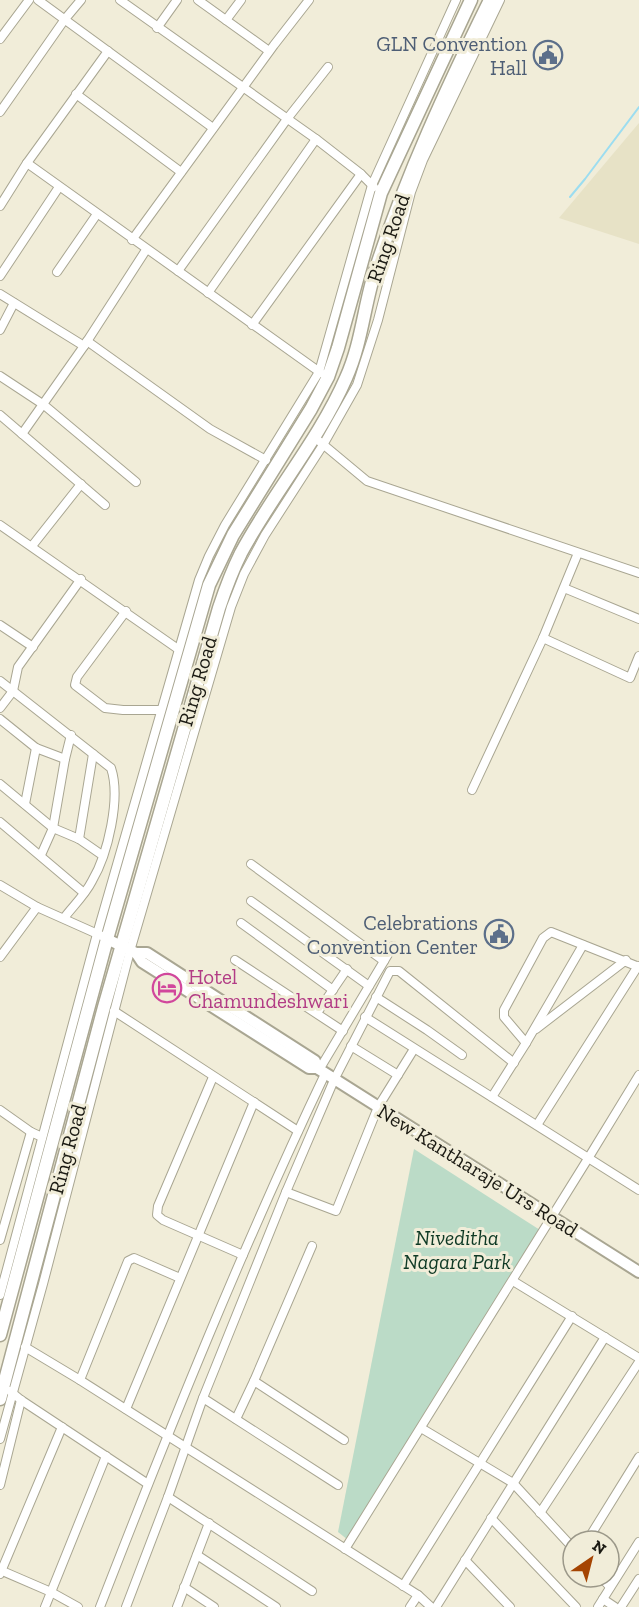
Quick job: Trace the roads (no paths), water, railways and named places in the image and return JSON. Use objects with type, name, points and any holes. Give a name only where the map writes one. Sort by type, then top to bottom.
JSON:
[{"type":"highway","name":"Ring Road","points":[[0,1335],[102,937],[214,571],[232,535],[311,409],[323,375],[338,348],[376,189],[471,0]]},
{"type":"highway","name":"Ring Road","points":[[5,1393],[3,1374],[129,950],[211,632],[229,579],[247,543],[318,440],[347,377],[355,354],[375,270],[401,195],[464,52],[490,0]]},
{"type":"main road","name":"New Kantharaje Urs Road","points":[[102,937],[129,950],[142,962],[309,1068],[324,1073],[639,1272]]},
{"type":"street","points":[[0,39],[29,0]]},
{"type":"street","points":[[38,0],[213,128]]},
{"type":"street","points":[[0,111],[81,0]]},
{"type":"street","points":[[120,0],[316,139],[361,174],[376,189],[456,0]]},
{"type":"street","points":[[157,28],[177,0]]},
{"type":"street","points":[[198,0],[269,51]]},
{"type":"street","points":[[226,20],[241,0]]},
{"type":"street","points":[[132,240],[269,51],[309,0]]},
{"type":"street","points":[[500,0],[411,192],[378,320],[357,385],[318,440],[367,482],[639,573]]},
{"type":"street","points":[[0,24],[7,29]]},
{"type":"street","points":[[0,206],[27,163],[108,51]]},
{"type":"street","points":[[178,271],[287,119],[328,67]]},
{"type":"street","points":[[76,94],[182,172]]},
{"type":"street","points":[[208,293],[316,139]]},
{"type":"street","points":[[0,1295],[42,1137],[102,937],[178,649],[209,556],[225,525],[323,375],[27,163]]},
{"type":"street","points":[[252,325],[361,174]]},
{"type":"street","points":[[0,276],[59,187]]},
{"type":"street","points":[[57,272],[97,214]]},
{"type":"street","points":[[22,434],[44,405],[146,250]]},
{"type":"street","points":[[0,294],[85,344],[210,429],[266,460]]},
{"type":"street","points":[[0,330],[14,303]]},
{"type":"street","points":[[0,375],[44,405],[136,482]]},
{"type":"street","points":[[0,415],[105,505]]},
{"type":"street","points":[[32,546],[81,484]]},
{"type":"street","points":[[0,525],[81,579],[178,649]]},
{"type":"street","points":[[472,790],[543,638],[578,553]]},
{"type":"street","points":[[0,708],[13,691],[18,667],[81,579]]},
{"type":"street","points":[[564,588],[639,619]]},
{"type":"street","points":[[126,611],[77,677],[75,685],[105,708],[161,710]]},
{"type":"street","points":[[0,625],[33,647]]},
{"type":"street","points":[[543,638],[630,678],[639,656]]},
{"type":"street","points":[[0,681],[111,768],[115,780],[110,830],[102,855],[92,881],[64,918]]},
{"type":"street","points":[[0,719],[36,748],[65,759]]},
{"type":"street","points":[[42,855],[53,828],[71,735]]},
{"type":"street","points":[[25,804],[36,748]]},
{"type":"street","points":[[79,839],[93,754]]},
{"type":"street","points":[[0,784],[53,828],[79,839],[102,855]]},
{"type":"street","points":[[0,822],[42,855],[84,893]]},
{"type":"street","points":[[251,864],[384,961]]},
{"type":"street","points":[[0,885],[37,907],[102,937]]},
{"type":"street","points":[[251,901],[369,986]]},
{"type":"street","points":[[0,957],[37,907]]},
{"type":"street","points":[[242,923],[333,990]]},
{"type":"street","points":[[526,1043],[504,1017],[504,1010],[543,938],[551,933],[638,966],[537,1125]]},
{"type":"street","points":[[492,1097],[584,945]]},
{"type":"street","points":[[100,1607],[148,1484],[243,1255],[342,1031],[393,946]]},
{"type":"street","points":[[0,1439],[5,1393],[25,1347],[129,950]]},
{"type":"street","points":[[235,960],[342,1031]]},
{"type":"street","points":[[533,1032],[626,960]]},
{"type":"street","points":[[317,1013],[347,969]]},
{"type":"street","points":[[126,1607],[203,1398],[286,1192],[324,1073],[351,1046],[390,971],[399,971],[514,1063]]},
{"type":"street","points":[[376,997],[462,1055]]},
{"type":"street","points":[[114,1011],[298,1131]]},
{"type":"street","points":[[365,1017],[639,1190]]},
{"type":"street","points":[[351,1046],[398,1075]]},
{"type":"street","points":[[286,1192],[336,1211],[378,1107],[414,1049]]},
{"type":"street","points":[[345,1549],[639,1075]]},
{"type":"street","points":[[213,1077],[156,1211],[162,1220],[243,1255]]},
{"type":"street","points":[[126,1408],[254,1102]]},
{"type":"street","points":[[0,1110],[42,1137]]},
{"type":"street","points":[[0,1240],[31,1132]]},
{"type":"street","points":[[236,1419],[312,1245]]},
{"type":"street","points":[[80,1380],[128,1261],[134,1258],[180,1278]]},
{"type":"street","points":[[513,1281],[639,1360],[540,1513]]},
{"type":"street","points":[[403,1586],[572,1316]]},
{"type":"street","points":[[436,1607],[605,1337]]},
{"type":"street","points":[[25,1347],[126,1408],[418,1595],[431,1607]]},
{"type":"street","points":[[254,1381],[344,1440]]},
{"type":"street","points":[[5,1393],[62,1427],[148,1484]]},
{"type":"street","points":[[203,1398],[338,1485]]},
{"type":"street","points":[[0,1485],[21,1401]]},
{"type":"street","points":[[62,1427],[0,1572],[51,1592],[78,1607]]},
{"type":"street","points":[[421,1428],[513,1483],[561,1535]]},
{"type":"street","points":[[45,1607],[106,1456]]},
{"type":"street","points":[[594,1529],[639,1457]]},
{"type":"street","points":[[168,1497],[312,1591]]},
{"type":"street","points":[[491,1518],[576,1607]]},
{"type":"street","points":[[177,1607],[209,1523]]},
{"type":"street","points":[[621,1570],[639,1542]]},
{"type":"street","points":[[196,1555],[276,1607]]},
{"type":"street","points":[[465,1560],[510,1607]]},
{"type":"street","points":[[621,1607],[639,1579]]},
{"type":"street","points":[[184,1587],[214,1607]]},
{"type":"street","points":[[598,1607],[609,1589]]},
{"type":"street","points":[[410,1607],[418,1595]]},
{"type":"street","points":[[603,1599],[615,1607]]},
{"type":"waterway","points":[[570,197],[639,107]]},
{"type":"place","name":"GLN Convention Hall","points":[[548,55]]},
{"type":"place","name":"Celebrations Convention Center","points":[[499,934]]},
{"type":"place","name":"Hotel Chamundeshwari","points":[[167,988]]},
{"type":"park label","name":"Niveditha Nagara Park","points":[[457,1249]]}]
